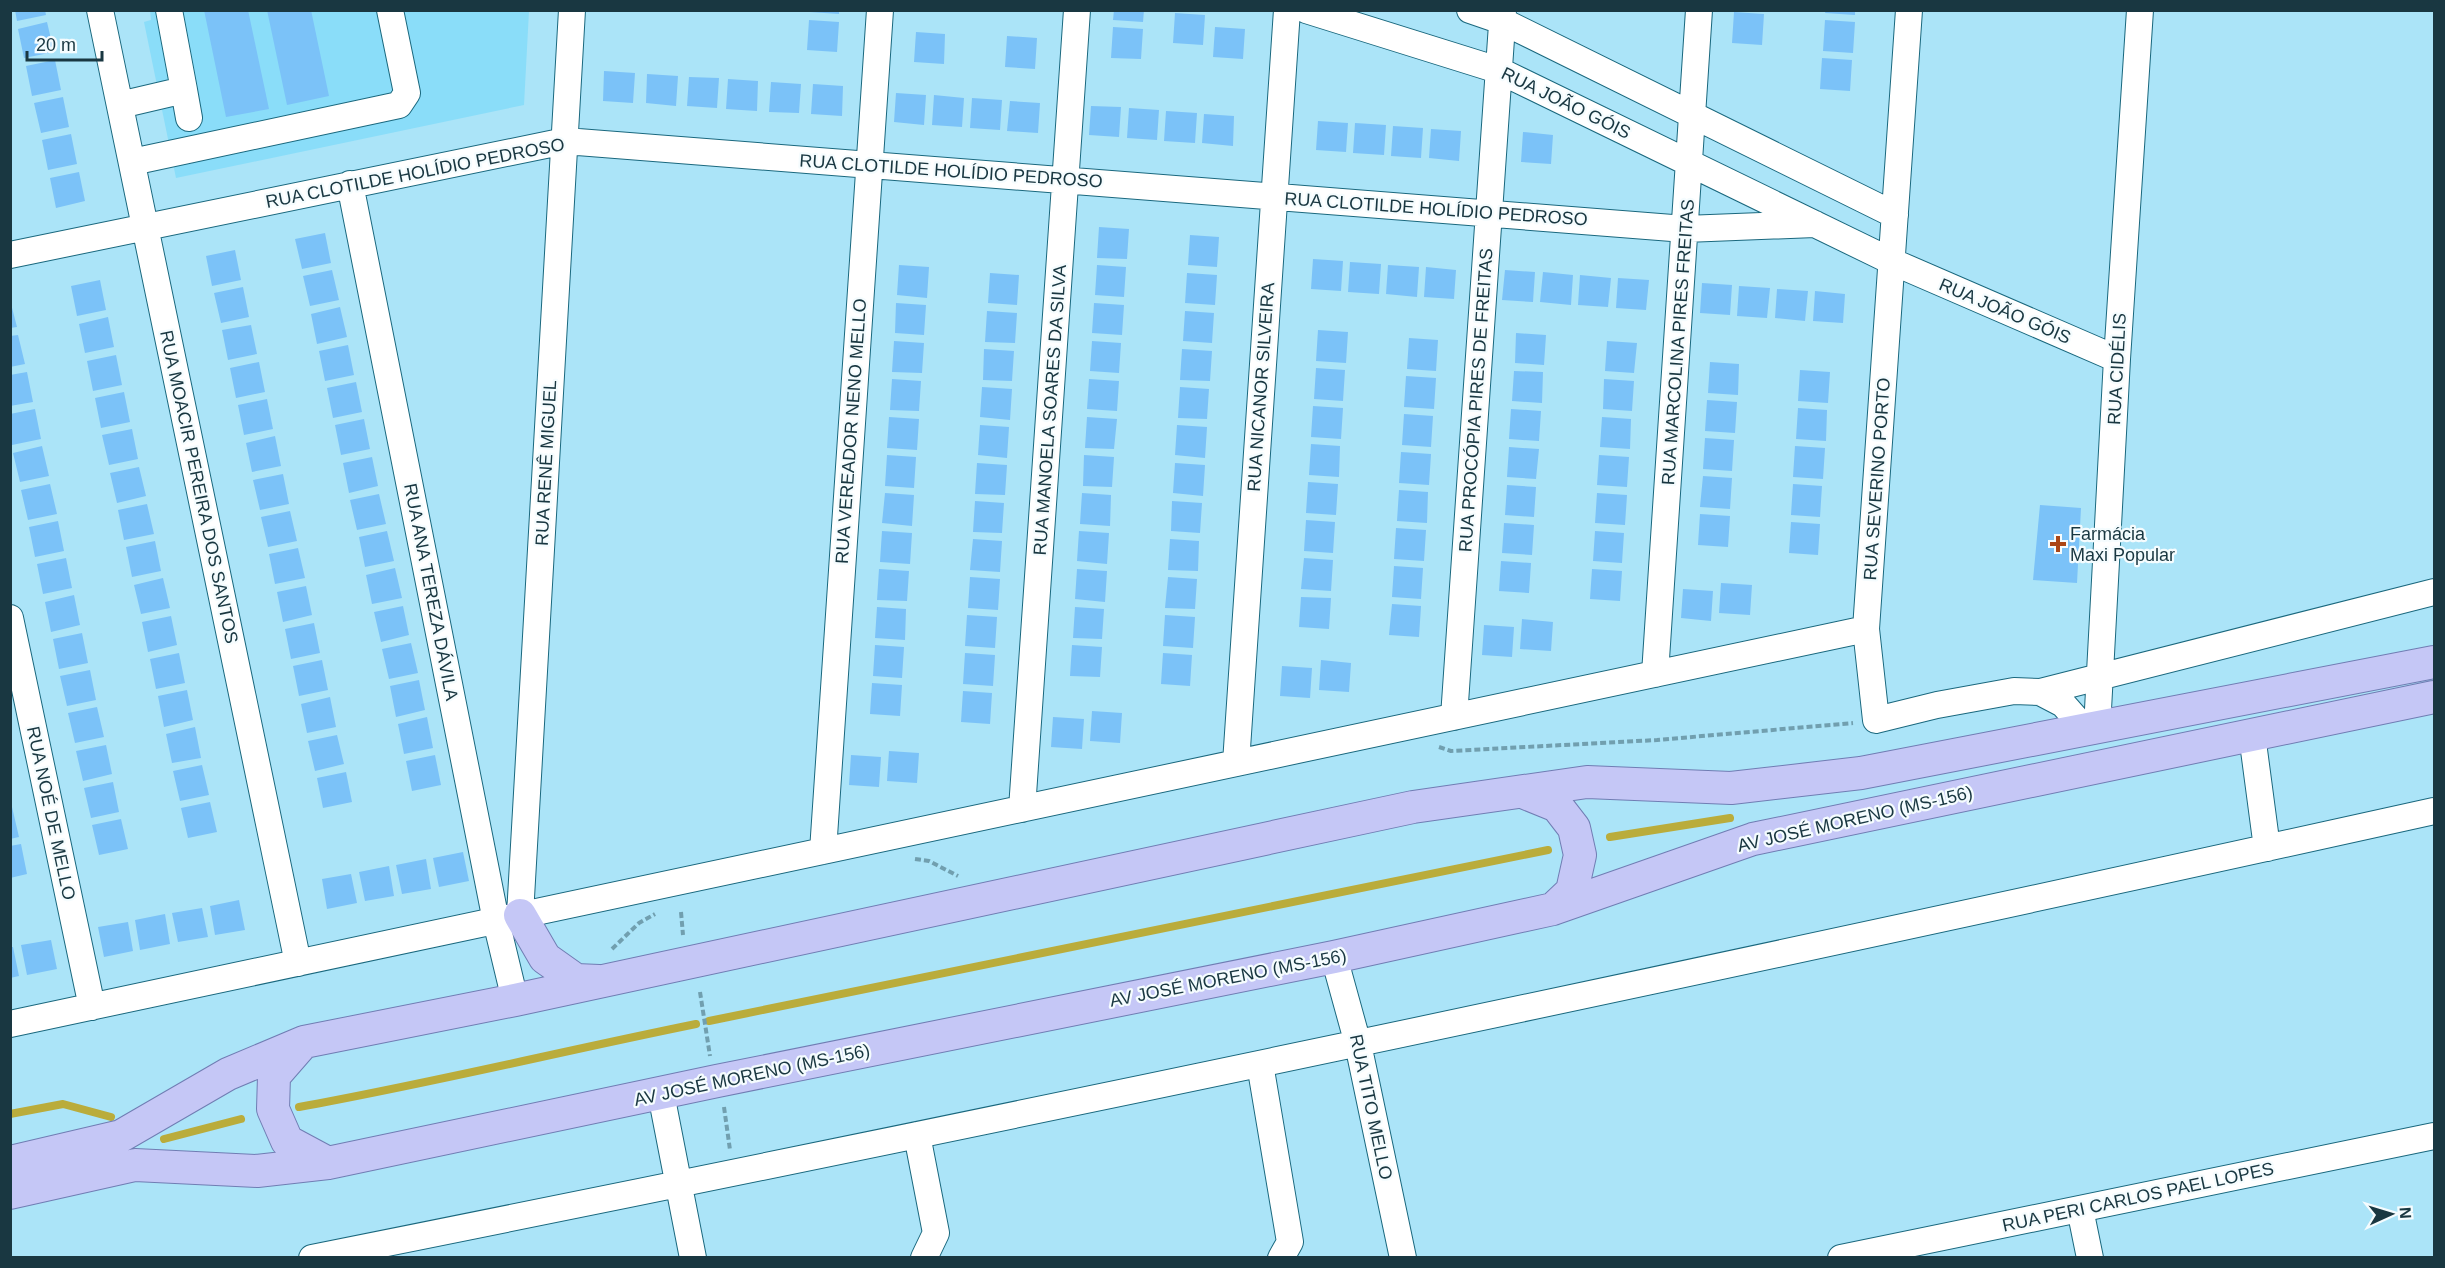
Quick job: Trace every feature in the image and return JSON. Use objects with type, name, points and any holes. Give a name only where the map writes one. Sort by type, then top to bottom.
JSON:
[{"type":"main road","points":[[10,1162],[121,1136],[228,1074],[304,1042],[515,1000],[1413,807],[1525,793],[1587,782],[1731,788],[1861,773],[2434,662]]},
{"type":"main road","name":"AV JOSÉ MORENO (MS-156)","points":[[10,1193],[135,1165],[257,1171],[327,1162],[1334,957],[1553,909],[1754,838],[2434,697]]},
{"type":"main road","points":[[1525,793],[1557,806],[1574,828],[1580,855],[1572,891],[1553,909]]},
{"type":"main road","points":[[508,918],[545,958],[576,980],[600,981]]},
{"type":"main road","points":[[304,1042],[274,1076],[273,1109],[287,1141],[327,1162]]},
{"type":"street","name":"RUA MOACIR PEREIRA DOS SANTOS","points":[[100,10],[298,963]]},
{"type":"street","points":[[169,10],[189,118]]},
{"type":"street","points":[[132,162],[399,105],[407,93],[390,10]]},
{"type":"street","name":"RUA RENÊ MIGUEL","points":[[508,918],[565,141],[572,10]]},
{"type":"street","name":"RUA VEREADOR NENO MELLO","points":[[823,851],[880,10]]},
{"type":"street","name":"RUA MANOELA SOARES DA SILVA","points":[[1022,809],[1077,10]]},
{"type":"street","name":"RUA NICANOR SILVEIRA","points":[[1236,763],[1287,10]]},
{"type":"street","name":"RUA JOÃO GÓIS","points":[[1306,10],[1498,70],[1815,224]]},
{"type":"street","points":[[1470,10],[1502,16],[1895,215]]},
{"type":"street","name":"RUA MARCOLINA PIRES FREITAS","points":[[1655,674],[1699,10]]},
{"type":"street","name":"RUA SEVERINO PORTO","points":[[1876,720],[1866,629],[1909,10]]},
{"type":"street","name":"RUA CIDÉLIS","points":[[2090,729],[2100,676],[2117,359],[2140,10]]},
{"type":"street","name":"RUA PROCÓPIA PIRES DE FREITAS","points":[[1454,717],[1502,16]]},
{"type":"street","points":[[120,105],[184,90]]},
{"type":"street","name":"RUA CLOTILDE HOLÍDIO PEDROSO","points":[[10,255],[565,141],[1685,228],[1815,224],[1893,262]]},
{"type":"street","name":"RUA ANA TEREZA DÁVILA","points":[[350,184],[508,918],[515,1000]]},
{"type":"street","name":"RUA JOÃO GÓIS","points":[[1893,262],[2117,359]]},
{"type":"street","points":[[1876,720],[1948,703],[2014,691],[2040,692],[2434,592]]},
{"type":"street","name":"RUA NOÉ DE MELLO","points":[[10,618],[92,1007]]},
{"type":"street","points":[[10,1024],[1022,809],[1410,724],[1454,717],[1866,629]]},
{"type":"street","points":[[2040,692],[2063,704],[2090,729]]},
{"type":"street","points":[[2252,735],[2267,848]]},
{"type":"street","points":[[312,1257],[1358,1044],[2434,811]]},
{"type":"street","name":"RUA TITO MELLO","points":[[1334,957],[1358,1044],[1403,1257]]},
{"type":"street","points":[[1260,1064],[1290,1242],[1281,1257]]},
{"type":"street","points":[[661,1094],[693,1257]]},
{"type":"street","points":[[917,1135],[936,1233],[924,1257]]},
{"type":"street","name":"RUA PERI CARLOS PAEL LOPES","points":[[1841,1257],[2434,1136]]},
{"type":"street","points":[[2080,1209],[2090,1257]]},
{"type":"path","points":[[1410,724],[1431,744],[1451,751],[1657,740],[1876,720]]},
{"type":"path","points":[[681,912],[683,940]]},
{"type":"path","points":[[700,992],[711,1060]]},
{"type":"path","points":[[724,1106],[730,1154]]},
{"type":"shaded area","points":[[150,10],[529,11],[524,105],[176,178],[144,22],[151,20]]},
{"type":"building","points":[[15,10],[45,10],[46,15],[17,21]]},
{"type":"building","points":[[204,10],[248,10],[269,109],[226,117]]},
{"type":"building","points":[[267,10],[311,10],[329,96],[287,105]]},
{"type":"building","points":[[810,10],[839,10],[839,14],[810,12]]},
{"type":"building","points":[[1114,10],[1144,10],[1143,22],[1113,20]]},
{"type":"building","points":[[1826,10],[1855,10],[1855,15],[1825,13]]},
{"type":"building","points":[[1734,12],[1764,14],[1762,45],[1732,43]]},
{"type":"building","points":[[1175,13],[1205,15],[1203,45],[1173,43]]},
{"type":"building","points":[[809,20],[839,22],[837,52],[807,50]]},
{"type":"building","points":[[1825,20],[1855,22],[1853,53],[1823,51]]},
{"type":"building","points":[[47,22],[54,52],[24,58],[18,29]]},
{"type":"building","points":[[1113,27],[1143,29],[1141,59],[1111,58]]},
{"type":"building","points":[[1215,27],[1245,29],[1243,59],[1213,57]]},
{"type":"building","points":[[916,32],[945,34],[944,64],[914,62]]},
{"type":"building","points":[[1007,36],[1037,38],[1035,69],[1005,67]]},
{"type":"building","points":[[1822,58],[1852,60],[1850,91],[1820,89]]},
{"type":"building","points":[[55,60],[61,90],[32,96],[26,66]]},
{"type":"building","points":[[604,71],[635,73],[633,103],[603,101]]},
{"type":"building","points":[[647,74],[678,76],[676,106],[646,103]]},
{"type":"building","points":[[689,77],[719,78],[717,108],[687,106]]},
{"type":"building","points":[[728,79],[758,81],[757,111],[726,109]]},
{"type":"building","points":[[771,82],[801,84],[799,113],[769,112]]},
{"type":"building","points":[[813,84],[843,86],[842,116],[811,114]]},
{"type":"building","points":[[896,93],[926,95],[924,125],[894,122]]},
{"type":"building","points":[[934,95],[964,98],[962,127],[932,125]]},
{"type":"building","points":[[63,97],[69,127],[41,133],[34,103]]},
{"type":"building","points":[[972,98],[1002,100],[1000,130],[970,128]]},
{"type":"building","points":[[1010,101],[1040,103],[1038,133],[1007,131]]},
{"type":"building","points":[[1091,106],[1121,107],[1119,137],[1089,135]]},
{"type":"building","points":[[1129,108],[1159,110],[1157,140],[1127,138]]},
{"type":"building","points":[[1166,111],[1197,113],[1195,143],[1164,141]]},
{"type":"building","points":[[1204,114],[1234,116],[1233,146],[1202,143]]},
{"type":"building","points":[[1318,121],[1348,123],[1346,152],[1316,150]]},
{"type":"building","points":[[1355,123],[1386,125],[1384,155],[1353,153]]},
{"type":"building","points":[[1393,126],[1423,128],[1421,158],[1391,156]]},
{"type":"building","points":[[1431,129],[1461,131],[1459,161],[1429,158]]},
{"type":"building","points":[[1523,132],[1553,135],[1551,164],[1521,162]]},
{"type":"building","points":[[71,134],[77,164],[48,170],[42,140]]},
{"type":"building","points":[[79,172],[85,201],[56,208],[50,178]]},
{"type":"building","points":[[1099,227],[1129,229],[1127,259],[1097,258]]},
{"type":"building","points":[[325,233],[331,263],[302,269],[295,239]]},
{"type":"building","points":[[1190,235],[1219,237],[1217,267],[1188,265]]},
{"type":"building","points":[[235,250],[241,280],[212,286],[206,256]]},
{"type":"building","points":[[1313,259],[1343,261],[1341,291],[1311,289]]},
{"type":"building","points":[[1350,262],[1381,264],[1379,294],[1348,292]]},
{"type":"building","points":[[899,265],[929,267],[927,298],[897,295]]},
{"type":"building","points":[[1097,265],[1126,267],[1124,297],[1095,295]]},
{"type":"building","points":[[1388,265],[1419,267],[1417,297],[1386,294]]},
{"type":"building","points":[[1426,267],[1456,270],[1454,299],[1424,297]]},
{"type":"building","points":[[332,270],[339,300],[310,306],[303,276]]},
{"type":"building","points":[[1505,270],[1535,272],[1533,302],[1502,300]]},
{"type":"building","points":[[1543,272],[1573,275],[1571,305],[1540,302]]},
{"type":"building","points":[[990,273],[1019,275],[1017,305],[988,303]]},
{"type":"building","points":[[1187,273],[1217,275],[1215,305],[1185,303]]},
{"type":"building","points":[[1580,275],[1611,278],[1608,307],[1578,305]]},
{"type":"building","points":[[1618,278],[1649,280],[1646,310],[1616,308]]},
{"type":"building","points":[[100,280],[106,310],[77,316],[71,286]]},
{"type":"building","points":[[1702,283],[1732,285],[1730,315],[1700,313]]},
{"type":"building","points":[[1739,286],[1770,288],[1767,318],[1737,316]]},
{"type":"building","points":[[243,287],[249,317],[221,323],[214,293]]},
{"type":"building","points":[[1777,289],[1808,291],[1805,321],[1775,318]]},
{"type":"building","points":[[1815,291],[1845,294],[1843,323],[1813,321]]},
{"type":"building","points":[[10,300],[17,327],[10,328]]},
{"type":"building","points":[[896,303],[926,305],[924,335],[895,333]]},
{"type":"building","points":[[1094,303],[1124,305],[1122,335],[1092,333]]},
{"type":"building","points":[[340,307],[347,337],[317,344],[311,314]]},
{"type":"building","points":[[987,311],[1017,313],[1015,343],[985,342]]},
{"type":"building","points":[[1185,311],[1214,313],[1212,343],[1183,341]]},
{"type":"building","points":[[108,317],[114,347],[85,353],[79,324]]},
{"type":"building","points":[[251,325],[257,354],[228,360],[222,330]]},
{"type":"building","points":[[1318,330],[1348,332],[1346,363],[1316,361]]},
{"type":"building","points":[[1516,333],[1546,335],[1544,365],[1515,363]]},
{"type":"building","points":[[18,335],[25,364],[10,367],[10,336]]},
{"type":"building","points":[[1409,338],[1438,340],[1436,371],[1407,369]]},
{"type":"building","points":[[894,341],[924,343],[922,373],[892,372]]},
{"type":"building","points":[[1092,341],[1121,343],[1119,373],[1090,371]]},
{"type":"building","points":[[1607,341],[1637,343],[1634,373],[1605,371]]},
{"type":"building","points":[[348,345],[354,375],[325,381],[319,351]]},
{"type":"building","points":[[984,349],[1014,351],[1012,381],[983,380]]},
{"type":"building","points":[[1182,349],[1212,351],[1210,381],[1180,380]]},
{"type":"building","points":[[116,355],[122,385],[93,391],[87,361]]},
{"type":"building","points":[[259,362],[265,392],[236,398],[230,368]]},
{"type":"building","points":[[1710,362],[1739,364],[1738,395],[1708,393]]},
{"type":"building","points":[[1316,368],[1345,370],[1343,401],[1314,399]]},
{"type":"building","points":[[1800,370],[1830,372],[1828,403],[1798,401]]},
{"type":"building","points":[[1514,371],[1543,372],[1542,403],[1512,401]]},
{"type":"building","points":[[27,372],[33,402],[10,406],[10,375]]},
{"type":"building","points":[[1406,376],[1436,378],[1434,409],[1404,407]]},
{"type":"building","points":[[892,379],[921,381],[919,411],[890,410]]},
{"type":"building","points":[[1089,379],[1119,381],[1117,411],[1087,409]]},
{"type":"building","points":[[1604,379],[1634,381],[1632,411],[1603,409]]},
{"type":"building","points":[[356,382],[362,412],[333,418],[327,388]]},
{"type":"building","points":[[982,387],[1012,389],[1010,420],[980,417]]},
{"type":"building","points":[[1180,387],[1209,389],[1207,419],[1178,418]]},
{"type":"building","points":[[124,392],[130,422],[101,428],[95,398]]},
{"type":"building","points":[[267,399],[273,429],[244,435],[238,405]]},
{"type":"building","points":[[1707,400],[1737,402],[1735,433],[1705,431]]},
{"type":"building","points":[[1313,406],[1343,408],[1341,439],[1311,437]]},
{"type":"building","points":[[1798,408],[1827,410],[1826,441],[1796,439]]},
{"type":"building","points":[[35,409],[41,439],[12,445],[10,414]]},
{"type":"building","points":[[1511,409],[1541,411],[1539,441],[1509,439]]},
{"type":"building","points":[[1404,414],[1433,416],[1431,447],[1402,445]]},
{"type":"building","points":[[889,417],[919,419],[917,450],[887,448]]},
{"type":"building","points":[[1087,417],[1117,419],[1114,449],[1085,448]]},
{"type":"building","points":[[1602,417],[1631,419],[1630,449],[1600,447]]},
{"type":"building","points":[[364,419],[370,449],[341,455],[335,425]]},
{"type":"building","points":[[980,425],[1009,427],[1007,458],[978,455]]},
{"type":"building","points":[[1177,425],[1207,427],[1205,458],[1175,455]]},
{"type":"building","points":[[132,429],[138,459],[109,465],[102,435]]},
{"type":"building","points":[[275,436],[281,466],[252,472],[246,443]]},
{"type":"building","points":[[1705,438],[1734,440],[1732,471],[1703,469]]},
{"type":"building","points":[[1311,444],[1340,446],[1339,477],[1309,475]]},
{"type":"building","points":[[42,446],[49,476],[20,482],[13,453]]},
{"type":"building","points":[[1795,446],[1825,448],[1823,479],[1793,477]]},
{"type":"building","points":[[1509,447],[1539,449],[1536,479],[1507,477]]},
{"type":"building","points":[[1401,452],[1431,454],[1429,485],[1399,483]]},
{"type":"building","points":[[887,455],[916,457],[914,488],[885,486]]},
{"type":"building","points":[[1084,455],[1114,457],[1112,487],[1083,486]]},
{"type":"building","points":[[1599,455],[1629,457],[1627,487],[1597,485]]},
{"type":"building","points":[[372,457],[378,486],[349,493],[343,463]]},
{"type":"building","points":[[977,463],[1007,465],[1005,495],[975,494]]},
{"type":"building","points":[[1175,463],[1205,465],[1203,496],[1173,493]]},
{"type":"building","points":[[139,467],[146,496],[117,503],[110,473]]},
{"type":"building","points":[[283,474],[289,504],[260,510],[253,480]]},
{"type":"building","points":[[1703,476],[1732,478],[1730,509],[1700,507]]},
{"type":"building","points":[[1308,482],[1338,484],[1336,515],[1306,513]]},
{"type":"building","points":[[50,484],[57,514],[28,520],[21,490]]},
{"type":"building","points":[[1793,484],[1822,486],[1820,517],[1791,515]]},
{"type":"building","points":[[1507,485],[1536,487],[1534,517],[1505,515]]},
{"type":"building","points":[[1399,490],[1428,492],[1427,523],[1397,521]]},
{"type":"building","points":[[885,493],[914,495],[912,526],[882,523]]},
{"type":"building","points":[[1082,493],[1111,495],[1110,526],[1080,524]]},
{"type":"building","points":[[1597,493],[1627,495],[1625,525],[1595,523]]},
{"type":"building","points":[[379,494],[386,524],[357,530],[350,500]]},
{"type":"building","points":[[975,501],[1004,503],[1002,533],[973,532]]},
{"type":"building","points":[[1172,501],[1202,503],[1200,533],[1171,531]]},
{"type":"building","points":[[147,504],[154,534],[124,540],[118,510]]},
{"type":"building","name":"Farmácia Maxi Popular","points":[[2040,505],[2081,508],[2077,583],[2033,580]]},
{"type":"building","points":[[290,511],[297,541],[268,547],[261,517]]},
{"type":"building","points":[[1700,514],[1730,516],[1728,547],[1698,545]]},
{"type":"building","points":[[1306,520],[1335,522],[1333,553],[1304,551]]},
{"type":"building","points":[[58,521],[64,551],[35,557],[29,527]]},
{"type":"building","points":[[1791,522],[1820,524],[1818,555],[1789,553]]},
{"type":"building","points":[[1504,523],[1534,525],[1532,555],[1502,553]]},
{"type":"building","points":[[1396,528],[1426,530],[1424,561],[1394,559]]},
{"type":"building","points":[[387,531],[394,561],[365,567],[359,537]]},
{"type":"building","points":[[882,531],[912,533],[910,564],[880,562]]},
{"type":"building","points":[[1079,531],[1109,533],[1107,564],[1077,561]]},
{"type":"building","points":[[1595,531],[1624,533],[1622,563],[1593,561]]},
{"type":"building","points":[[973,539],[1002,541],[1000,572],[970,570]]},
{"type":"building","points":[[1170,539],[1199,541],[1198,571],[1168,570]]},
{"type":"building","points":[[155,541],[161,571],[132,577],[126,547]]},
{"type":"building","points":[[298,548],[305,578],[275,584],[269,554]]},
{"type":"building","points":[[66,558],[72,588],[43,594],[37,564]]},
{"type":"building","points":[[1304,558],[1333,560],[1331,591],[1301,589]]},
{"type":"building","points":[[1501,561],[1531,563],[1529,593],[1499,591]]},
{"type":"building","points":[[1394,566],[1423,568],[1421,599],[1392,597]]},
{"type":"building","points":[[395,568],[402,598],[372,604],[366,575]]},
{"type":"building","points":[[879,569],[909,571],[907,601],[877,600]]},
{"type":"building","points":[[1077,569],[1107,571],[1105,602],[1075,599]]},
{"type":"building","points":[[1592,569],[1622,571],[1620,601],[1590,599]]},
{"type":"building","points":[[970,577],[1000,579],[998,610],[968,608]]},
{"type":"building","points":[[1168,577],[1197,579],[1195,609],[1165,608]]},
{"type":"building","points":[[163,578],[170,608],[141,614],[134,585]]},
{"type":"building","points":[[1721,583],[1752,585],[1750,615],[1719,613]]},
{"type":"building","points":[[306,586],[312,615],[283,622],[277,592]]},
{"type":"building","points":[[1683,589],[1713,591],[1711,621],[1681,618]]},
{"type":"building","points":[[74,595],[80,625],[51,632],[45,602]]},
{"type":"building","points":[[1301,597],[1331,598],[1329,629],[1299,627]]},
{"type":"building","points":[[1392,604],[1421,606],[1419,637],[1389,635]]},
{"type":"building","points":[[403,606],[409,635],[381,642],[374,612]]},
{"type":"building","points":[[877,607],[906,609],[905,640],[875,638]]},
{"type":"building","points":[[1075,607],[1104,609],[1102,639],[1073,638]]},
{"type":"building","points":[[967,615],[997,617],[995,648],[965,646]]},
{"type":"building","points":[[1165,615],[1195,617],[1193,648],[1163,646]]},
{"type":"building","points":[[171,616],[177,645],[148,652],[142,622]]},
{"type":"building","points":[[1522,619],[1553,622],[1551,651],[1520,649]]},
{"type":"building","points":[[314,623],[320,653],[291,659],[285,629]]},
{"type":"building","points":[[1484,625],[1514,627],[1512,657],[1482,655]]},
{"type":"building","points":[[82,633],[88,663],[59,669],[53,639]]},
{"type":"building","points":[[411,643],[418,673],[389,679],[382,649]]},
{"type":"building","points":[[875,645],[904,647],[902,678],[873,676]]},
{"type":"building","points":[[1072,645],[1102,647],[1100,677],[1070,676]]},
{"type":"building","points":[[179,653],[185,683],[156,689],[150,659]]},
{"type":"building","points":[[965,653],[995,655],[993,686],[963,684]]},
{"type":"building","points":[[1163,653],[1192,655],[1190,686],[1161,684]]},
{"type":"building","points":[[322,660],[328,690],[299,696],[293,666]]},
{"type":"building","points":[[1321,660],[1351,663],[1349,692],[1319,690]]},
{"type":"building","points":[[1282,666],[1312,668],[1310,698],[1280,696]]},
{"type":"building","points":[[90,670],[96,700],[67,706],[60,676]]},
{"type":"building","points":[[419,680],[425,710],[396,717],[390,686]]},
{"type":"building","points":[[872,683],[902,685],[900,716],[870,714]]},
{"type":"building","points":[[187,690],[193,720],[164,727],[158,696]]},
{"type":"building","points":[[963,691],[992,693],[990,724],[961,722]]},
{"type":"building","points":[[330,697],[336,727],[307,733],[301,704]]},
{"type":"building","points":[[97,707],[104,737],[75,743],[68,713]]},
{"type":"building","points":[[1092,711],[1122,713],[1120,743],[1090,741]]},
{"type":"building","points":[[427,717],[433,748],[404,754],[398,724]]},
{"type":"building","points":[[1053,717],[1084,719],[1082,749],[1051,747]]},
{"type":"building","points":[[195,727],[201,758],[172,763],[166,734]]},
{"type":"building","points":[[337,735],[344,764],[315,771],[308,741]]},
{"type":"building","points":[[106,745],[112,774],[83,781],[76,751]]},
{"type":"building","points":[[889,751],[919,753],[917,783],[887,781]]},
{"type":"building","points":[[435,755],[441,785],[412,791],[406,761]]},
{"type":"building","points":[[851,755],[881,757],[879,787],[849,785]]},
{"type":"building","points":[[202,765],[209,795],[180,801],[173,771]]},
{"type":"building","points":[[346,772],[352,802],[323,808],[317,778]]},
{"type":"building","points":[[113,782],[119,812],[91,818],[84,788]]},
{"type":"building","points":[[210,802],[217,832],[188,838],[181,808]]},
{"type":"building","points":[[10,807],[12,807],[19,837],[10,839]]},
{"type":"building","points":[[121,819],[128,849],[99,855],[92,825]]},
{"type":"building","points":[[21,844],[27,874],[10,878],[10,846]]},
{"type":"building","points":[[463,852],[469,881],[439,887],[433,858]]},
{"type":"building","points":[[426,859],[431,889],[402,894],[396,865]]},
{"type":"building","points":[[389,866],[394,896],[365,901],[359,872]]},
{"type":"building","points":[[351,874],[357,903],[327,909],[322,879]]},
{"type":"building","points":[[239,900],[245,930],[215,935],[210,906]]},
{"type":"building","points":[[202,908],[208,937],[178,942],[172,913]]},
{"type":"building","points":[[165,914],[170,944],[140,950],[135,920]]},
{"type":"building","points":[[128,922],[133,951],[104,957],[98,927]]},
{"type":"building","points":[[51,940],[57,969],[27,975],[21,945]]},
{"type":"building","points":[[10,947],[13,947],[19,976],[10,978]]},
{"type":"waterway","points":[[1610,837],[1730,818]]},
{"type":"waterway","points":[[709,1021],[1548,850]]},
{"type":"waterway","points":[[299,1107],[696,1024]]},
{"type":"waterway","points":[[10,1114],[63,1104],[111,1117]]},
{"type":"waterway","points":[[164,1139],[241,1119]]},
{"type":"place","name":"Farmácia Maxi Popular","points":[[2058,544]]}]
